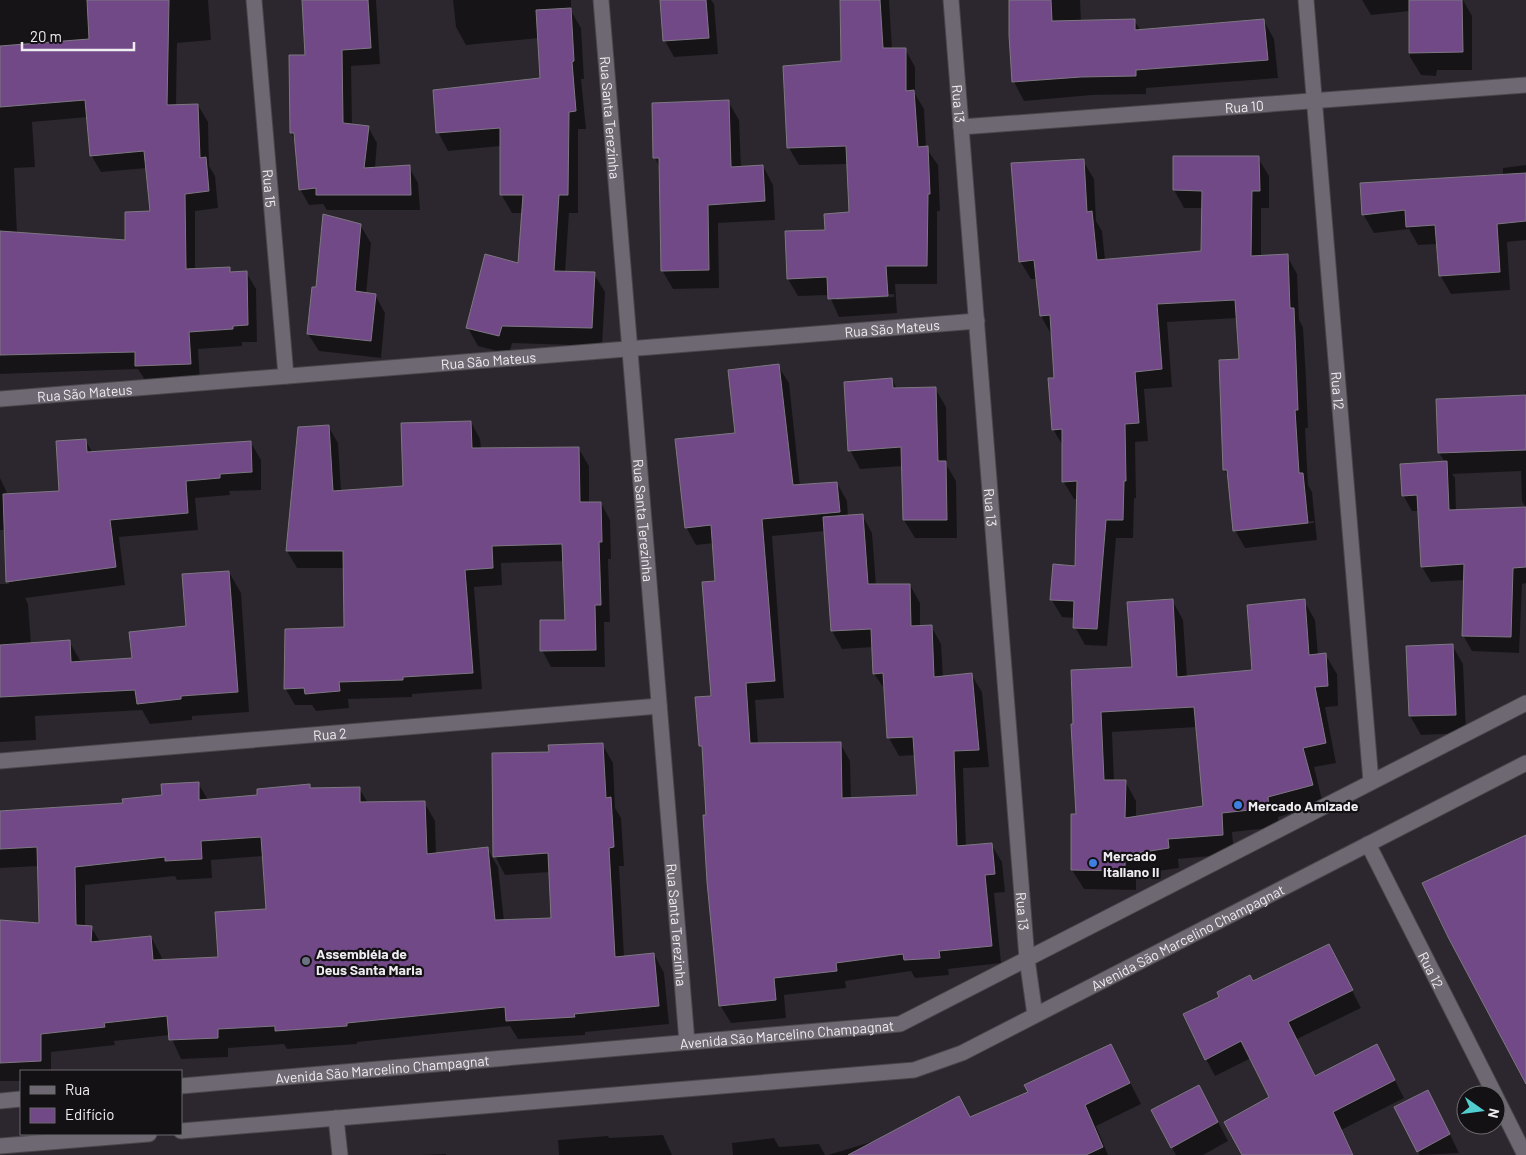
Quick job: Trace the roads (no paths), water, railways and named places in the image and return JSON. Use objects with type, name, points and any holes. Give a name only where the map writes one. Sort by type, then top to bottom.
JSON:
[{"type":"street","name":"Rua 15","points":[[254,0],[286,376]]},
{"type":"street","name":"Rua Santa Terezinha","points":[[600,0],[687,1042]]},
{"type":"street","name":"Rua 13","points":[[951,0],[978,320],[1027,959],[1036,1015]]},
{"type":"street","name":"Rua 12","points":[[1306,0],[1371,782]]},
{"type":"street","name":"Rua 10","points":[[961,127],[1526,85]]},
{"type":"street","name":"Rua São Mateus","points":[[0,399],[978,320]]},
{"type":"street","name":"Avenida São Marcelino Champagnat","points":[[182,1086],[900,1024],[1526,703]]},
{"type":"street","name":"Rua 2","points":[[0,761],[659,706]]},
{"type":"street","name":"Avenida São Marcelino Champagnat","points":[[182,1131],[914,1070],[962,1052],[1036,1015],[1526,763]]},
{"type":"street","name":"Rua 12","points":[[1368,844],[1489,1085]]},
{"type":"street","points":[[0,1101],[20,1099]]},
{"type":"street","name":"Rua 12","points":[[1506,1117],[1526,1155]]},
{"type":"street","points":[[336,1118],[340,1155]]},
{"type":"street","points":[[0,1146],[137,1135]]},
{"type":"place","name":"Mercado Amizade","points":[[1238,805]]},
{"type":"place","name":"Mercado Italiano II","points":[[1093,863]]},
{"type":"place","name":"Assembléia de Deus Santa Maria","points":[[306,961]]}]
